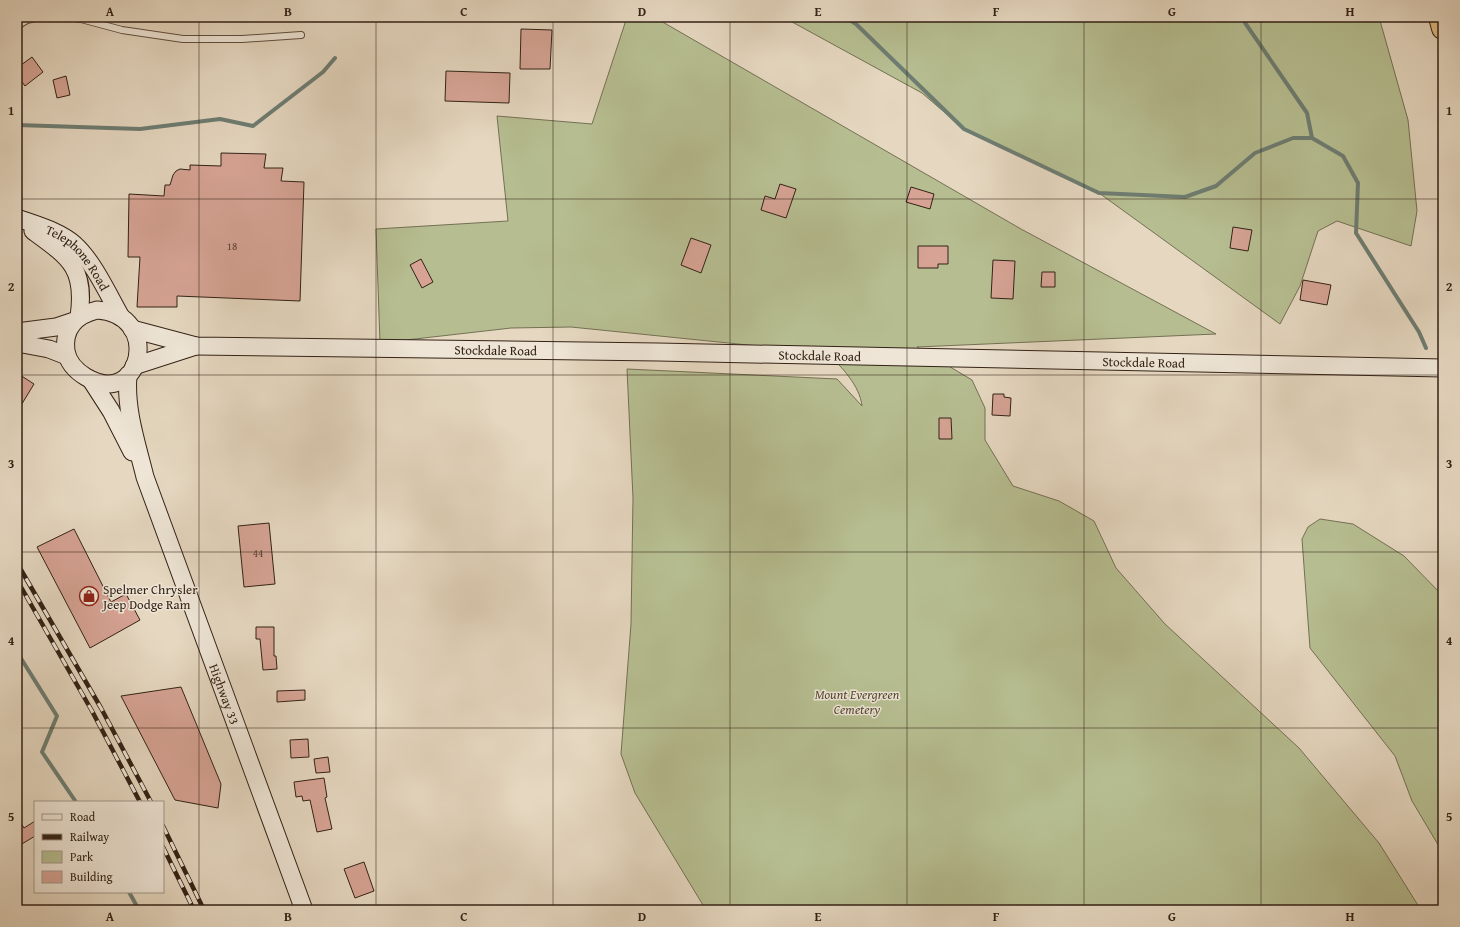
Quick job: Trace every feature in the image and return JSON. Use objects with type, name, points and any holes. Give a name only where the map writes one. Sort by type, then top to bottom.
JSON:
[{"type":"highway","points":[[1440,17],[1443,28]]},
{"type":"street","name":"Telephone Road","points":[[17,218],[55,246],[75,267],[80,284],[81,305],[77,319]]},
{"type":"street","name":"Telephone Road","points":[[17,218],[55,233],[76,245],[95,270],[126,323]]},
{"type":"street","points":[[17,332],[56,327],[77,319],[89,312],[97,310],[110,312],[126,323],[136,336],[138,355],[131,371],[124,380],[112,384],[100,383],[91,380],[75,369],[67,356],[66,339],[70,327],[77,319]]},
{"type":"street","name":"Stockdale Road","points":[[126,323],[196,346],[658,352],[1443,368]]},
{"type":"street","points":[[17,344],[49,349],[67,356]]},
{"type":"street","name":"Stockdale Road","points":[[131,371],[196,346]]},
{"type":"street","name":"Highway 33","points":[[131,371],[127,388],[130,413],[145,477],[304,910]]},
{"type":"street","name":"Highway 33","points":[[91,380],[111,411],[145,477]]},
{"type":"lane","points":[[17,26],[27,20],[39,17]]},
{"type":"lane","points":[[69,17],[122,30],[183,39],[242,39],[301,35]]},
{"type":"green space","name":"Mount Evergreen Cemetery","points":[[627,17],[654,17],[1021,229],[1216,334],[917,347],[972,380],[985,408],[985,440],[1013,486],[1059,501],[1094,521],[1116,568],[1165,624],[1299,748],[1379,843],[1421,910],[706,910],[635,793],[621,754],[631,624],[633,498],[627,369],[837,379],[862,406],[858,391],[854,384],[844,370],[827,353],[571,327],[511,328],[380,343],[376,229],[508,221],[497,116],[592,124]]},
{"type":"green space","points":[[783,17],[1379,17],[1408,120],[1417,211],[1411,246],[1337,221],[1318,231],[1300,286],[1280,324],[1099,193],[964,129],[922,93]]},
{"type":"green space","points":[[1320,519],[1353,524],[1404,556],[1443,596],[1443,853],[1412,801],[1395,756],[1310,648],[1302,539],[1308,527]]},
{"type":"building","points":[[521,29],[552,30],[550,69],[520,69]]},
{"type":"building","points":[[32,57],[43,72],[25,86],[17,75],[17,68]]},
{"type":"building","points":[[446,71],[510,73],[509,103],[445,101]]},
{"type":"building","points":[[66,76],[70,95],[57,98],[53,80]]},
{"type":"building","points":[[221,153],[266,154],[264,168],[283,168],[281,181],[304,182],[300,301],[177,296],[177,307],[137,307],[140,257],[128,257],[129,194],[164,196],[165,185],[170,185],[176,171],[180,169],[190,170],[190,165],[221,166]]},
{"type":"building","points":[[780,184],[796,189],[786,218],[761,210],[765,196],[775,199]]},
{"type":"building","points":[[911,187],[934,194],[930,209],[906,202]]},
{"type":"building","points":[[1233,227],[1252,230],[1248,251],[1230,248]]},
{"type":"building","points":[[691,238],[711,245],[701,273],[681,265]]},
{"type":"building","points":[[918,246],[948,246],[948,264],[938,264],[938,268],[918,268]]},
{"type":"building","points":[[421,259],[433,282],[422,288],[410,265]]},
{"type":"building","points":[[993,260],[1015,261],[1013,299],[991,298]]},
{"type":"building","points":[[1042,272],[1055,272],[1055,287],[1041,287]]},
{"type":"building","points":[[1303,280],[1331,285],[1327,305],[1300,300]]},
{"type":"building","points":[[17,373],[34,384],[17,412]]},
{"type":"building","points":[[993,394],[1004,394],[1004,397],[1011,398],[1010,416],[992,415]]},
{"type":"building","points":[[939,418],[951,418],[952,439],[939,439]]},
{"type":"building","points":[[269,523],[275,584],[244,587],[238,526]]},
{"type":"building","points":[[74,529],[111,602],[126,594],[140,620],[90,648],[37,547]]},
{"type":"building","points":[[256,627],[274,627],[274,656],[276,656],[277,669],[263,670],[260,639],[256,639]]},
{"type":"building","points":[[181,687],[221,784],[218,808],[175,800],[121,696]]},
{"type":"building","points":[[305,690],[305,700],[277,702],[277,691]]},
{"type":"building","points":[[308,739],[309,757],[291,758],[290,740]]},
{"type":"building","points":[[328,757],[330,772],[316,773],[314,759]]},
{"type":"building","points":[[324,778],[327,797],[325,798],[332,829],[317,832],[310,800],[303,801],[302,796],[296,797],[294,782]]},
{"type":"building","points":[[17,817],[24,828],[34,822],[34,837],[17,847]]},
{"type":"building","points":[[364,862],[374,891],[355,898],[344,869]]},
{"type":"waterway","points":[[845,17],[856,24],[964,129],[1099,193],[1185,197],[1216,186],[1255,153],[1293,138],[1312,138],[1343,156],[1358,183],[1356,233],[1419,332],[1426,348]]},
{"type":"waterway","points":[[1241,17],[1307,113],[1312,138]]},
{"type":"waterway","points":[[17,125],[140,129],[220,119],[253,126],[323,72],[335,58]]},
{"type":"waterway","points":[[1440,382],[1443,393]]},
{"type":"waterway","points":[[17,652],[57,716],[42,752],[75,801]]},
{"type":"waterway","points":[[130,893],[139,910]]},
{"type":"railway","points":[[17,563],[101,708],[150,801]]},
{"type":"railway","points":[[17,580],[92,711],[139,801]]},
{"type":"railway","points":[[164,828],[204,910]]},
{"type":"railway","points":[[164,849],[194,910]]},
{"type":"place","name":"Spelmer Chrysler Jeep Dodge Ram","points":[[89,596]]}]
